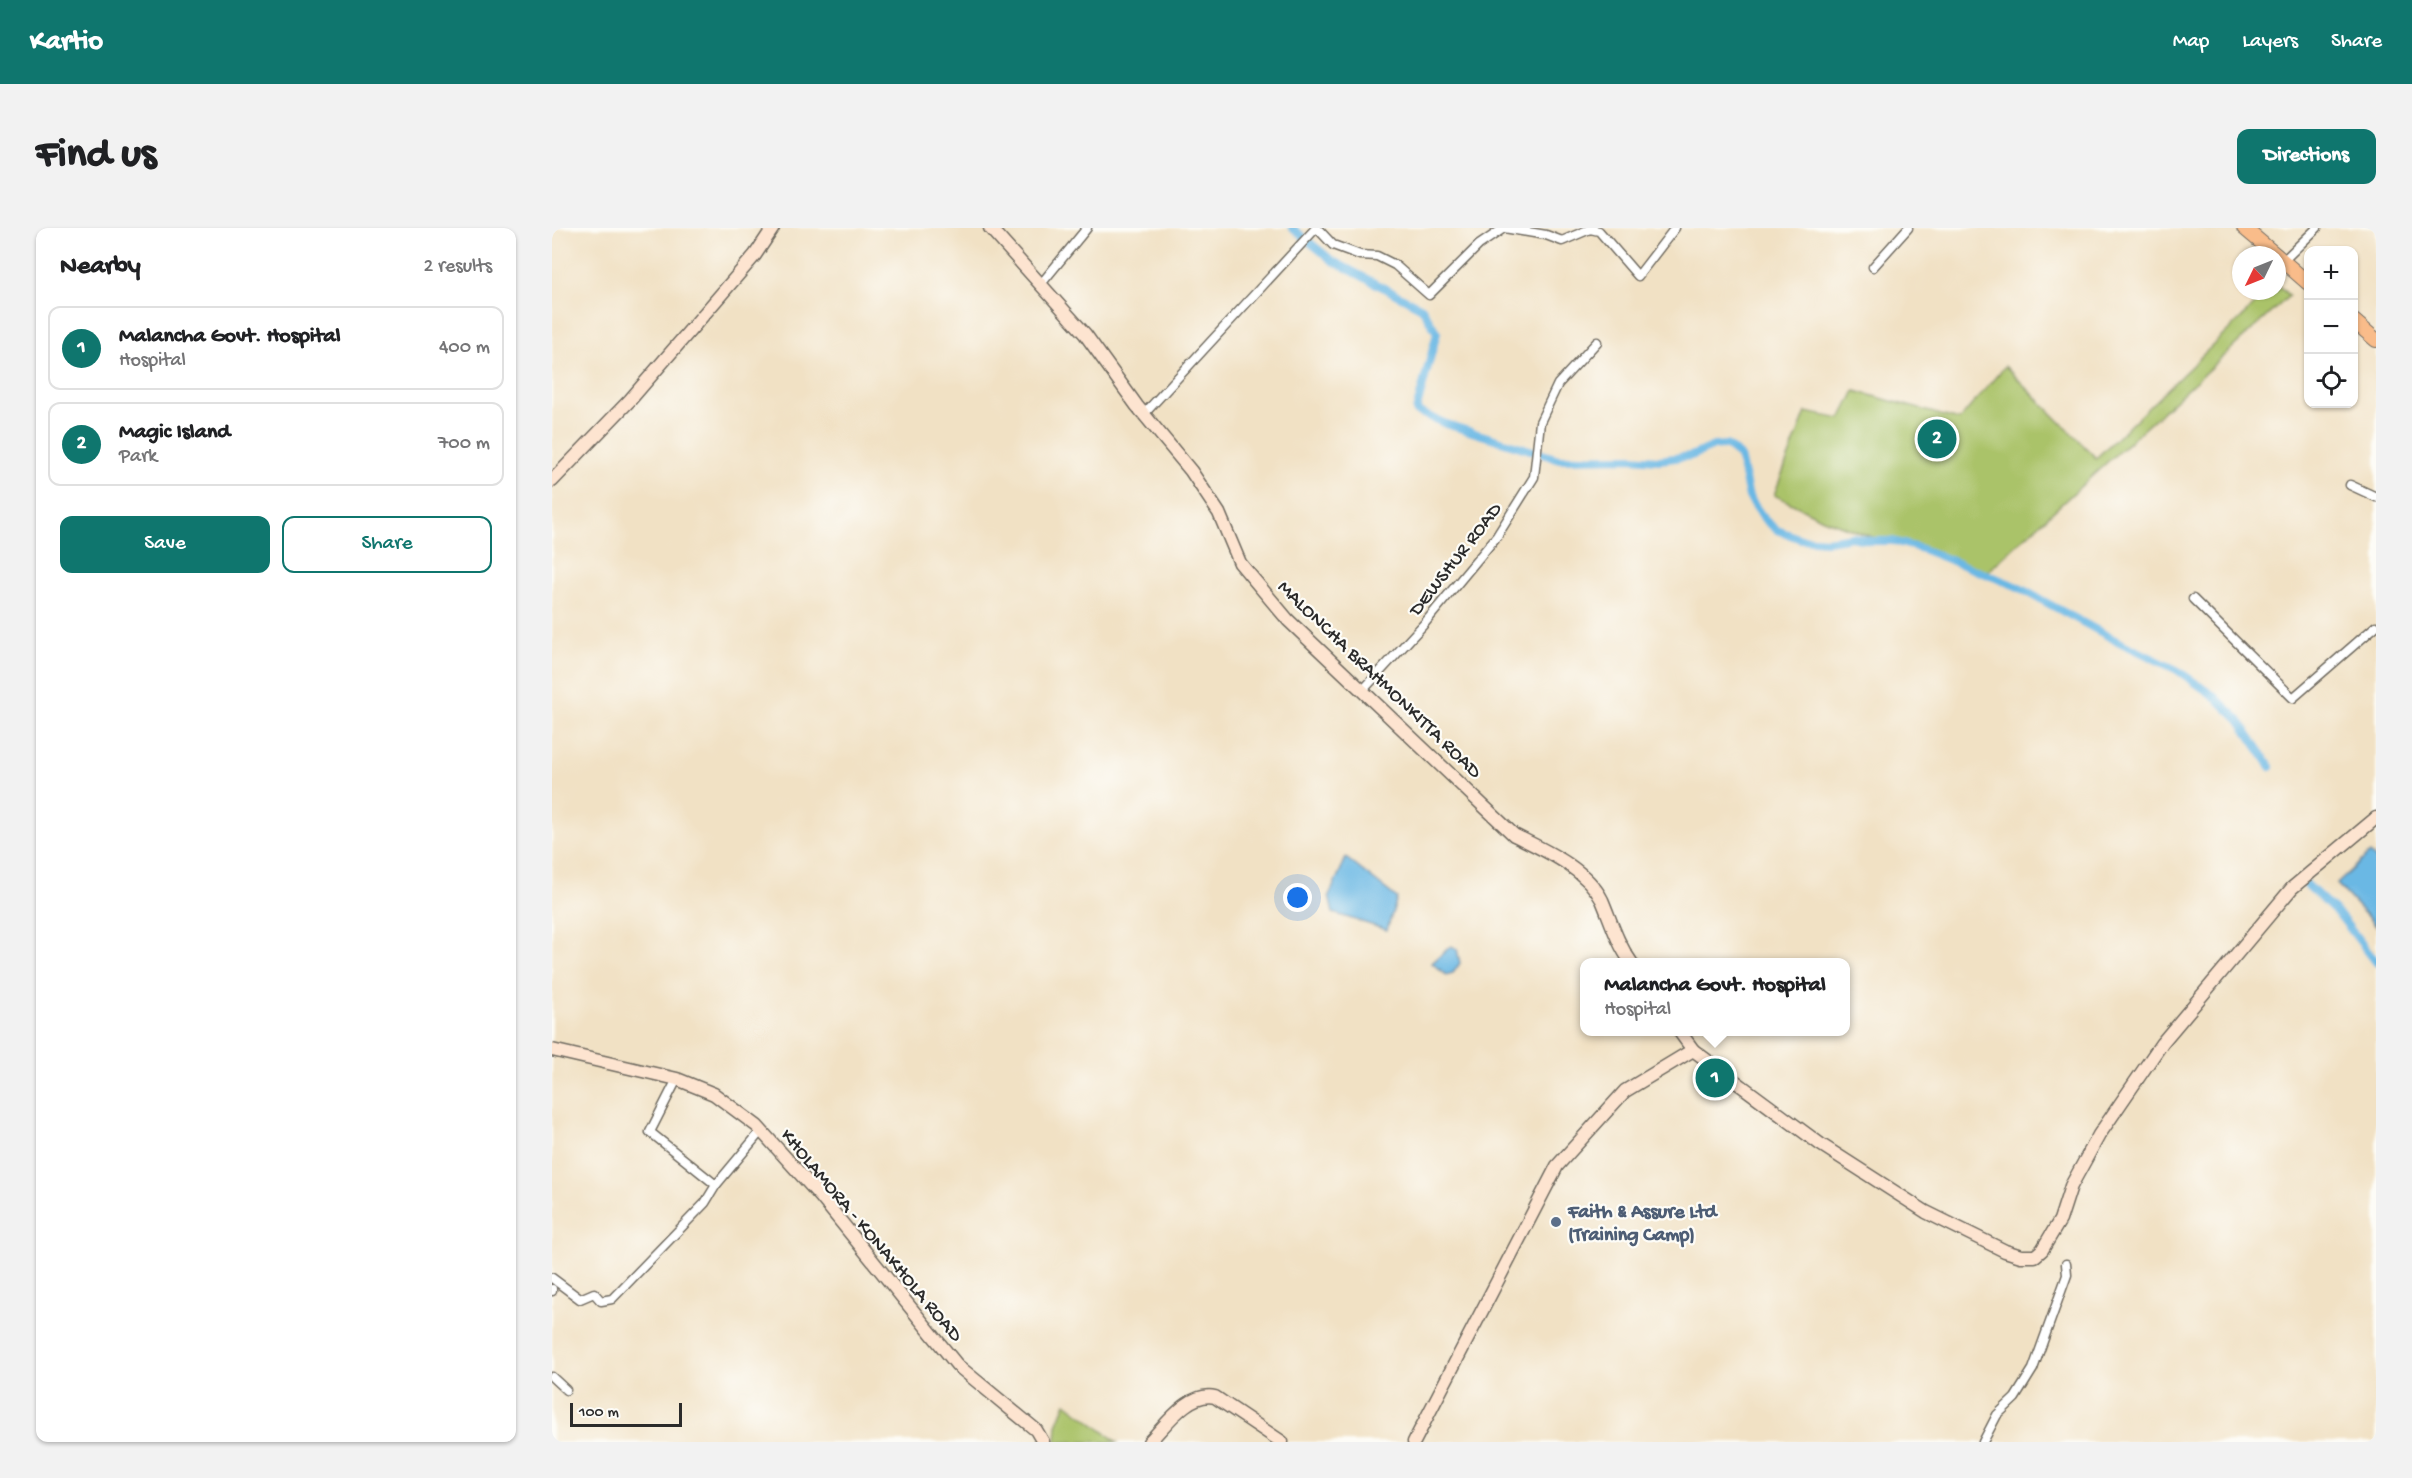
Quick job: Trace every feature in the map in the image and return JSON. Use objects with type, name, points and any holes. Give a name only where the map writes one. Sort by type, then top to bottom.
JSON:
[{"type":"main road","points":[[552,481],[630,400],[755,255],[773,228]]},
{"type":"main road","name":"MALONCHA BRAHMONKITTA ROAD","points":[[990,228],[1085,334],[1144,414],[1207,493],[1219,513],[1240,563],[1288,620],[1514,835],[1557,857],[1588,883],[1601,899],[1610,925],[1628,958]]},
{"type":"main road","points":[[2244,228],[2266,246]]},
{"type":"main road","points":[[2286,263],[2304,279]]},
{"type":"main road","points":[[2358,324],[2376,339]]},
{"type":"main road","points":[[1683,1036],[1693,1050],[1820,1144],[1926,1212],[2004,1251],[2020,1256],[2035,1256],[2042,1250],[2060,1220],[2071,1185],[2099,1135],[2162,1043],[2292,888],[2376,818]]},
{"type":"main road","name":"KHOLAMORA - KONAKHOLA ROAD","points":[[552,1050],[677,1079],[714,1094],[761,1131],[821,1197],[957,1365],[1036,1430],[1043,1442]]},
{"type":"main road","points":[[1414,1442],[1557,1166],[1625,1090],[1693,1050]]},
{"type":"main road","points":[[1149,1442],[1196,1397],[1208,1395],[1215,1397],[1282,1442]]},
{"type":"street","points":[[1041,284],[1087,228]]},
{"type":"street","points":[[1144,414],[1264,287],[1316,228],[1333,245],[1360,255],[1377,256],[1395,265],[1429,295],[1479,246],[1504,228],[1546,235],[1563,241],[1590,229],[1599,231],[1638,276],[1675,228]]},
{"type":"street","points":[[1873,267],[1908,228]]},
{"type":"street","points":[[2286,252],[2317,228]]},
{"type":"street","name":"DEWSHUR ROAD","points":[[1363,690],[1424,624],[1497,536],[1534,477],[1540,422],[1558,384],[1597,342]]},
{"type":"street","points":[[2350,485],[2376,497]]},
{"type":"street","points":[[2193,599],[2293,698],[2376,626]]},
{"type":"street","points":[[677,1079],[650,1132],[716,1185]]},
{"type":"street","points":[[552,1278],[579,1299],[594,1293],[601,1301],[612,1299],[705,1203],[716,1185],[761,1131]]},
{"type":"street","points":[[1983,1442],[1997,1415],[2015,1398],[2033,1370],[2067,1275],[2066,1264]]},
{"type":"street","points":[[552,1377],[566,1390]]},
{"type":"green space","points":[[2260,300],[2285,300],[1987,572],[1911,544],[1872,537],[1823,519],[1774,495],[1806,412],[1841,419],[1855,391],[1959,420],[2005,366],[2096,458]]},
{"type":"green space","points":[[1066,1403],[1117,1442],[1056,1442],[1057,1425]]},
{"type":"water","points":[[2370,853],[2376,859],[2376,926],[2337,884]]},
{"type":"water","points":[[1346,858],[1397,898],[1387,930],[1333,913],[1329,896]]},
{"type":"water","points":[[1451,946],[1457,949],[1460,963],[1453,973],[1446,975],[1432,963]]},
{"type":"waterway","points":[[1292,228],[1333,261],[1422,308],[1437,333],[1416,411],[1446,424],[1559,459],[1659,460],[1691,456],[1714,446],[1726,445],[1740,456],[1749,497],[1765,520],[1777,530],[1801,539],[1827,541],[1852,537],[1871,541],[1893,541],[1922,549],[2016,586],[2117,641],[2177,670],[2214,696],[2239,720],[2271,767]]},
{"type":"waterway","points":[[2302,880],[2341,917],[2376,962]]},
{"type":"place","name":"Magic Island","points":[[1937,439]]},
{"type":"place","name":"Malancha Govt. Hospital","points":[[1715,1078]]},
{"type":"place","name":"Faith & Assure Ltd (Training Camp)","points":[[1556,1222]]}]
